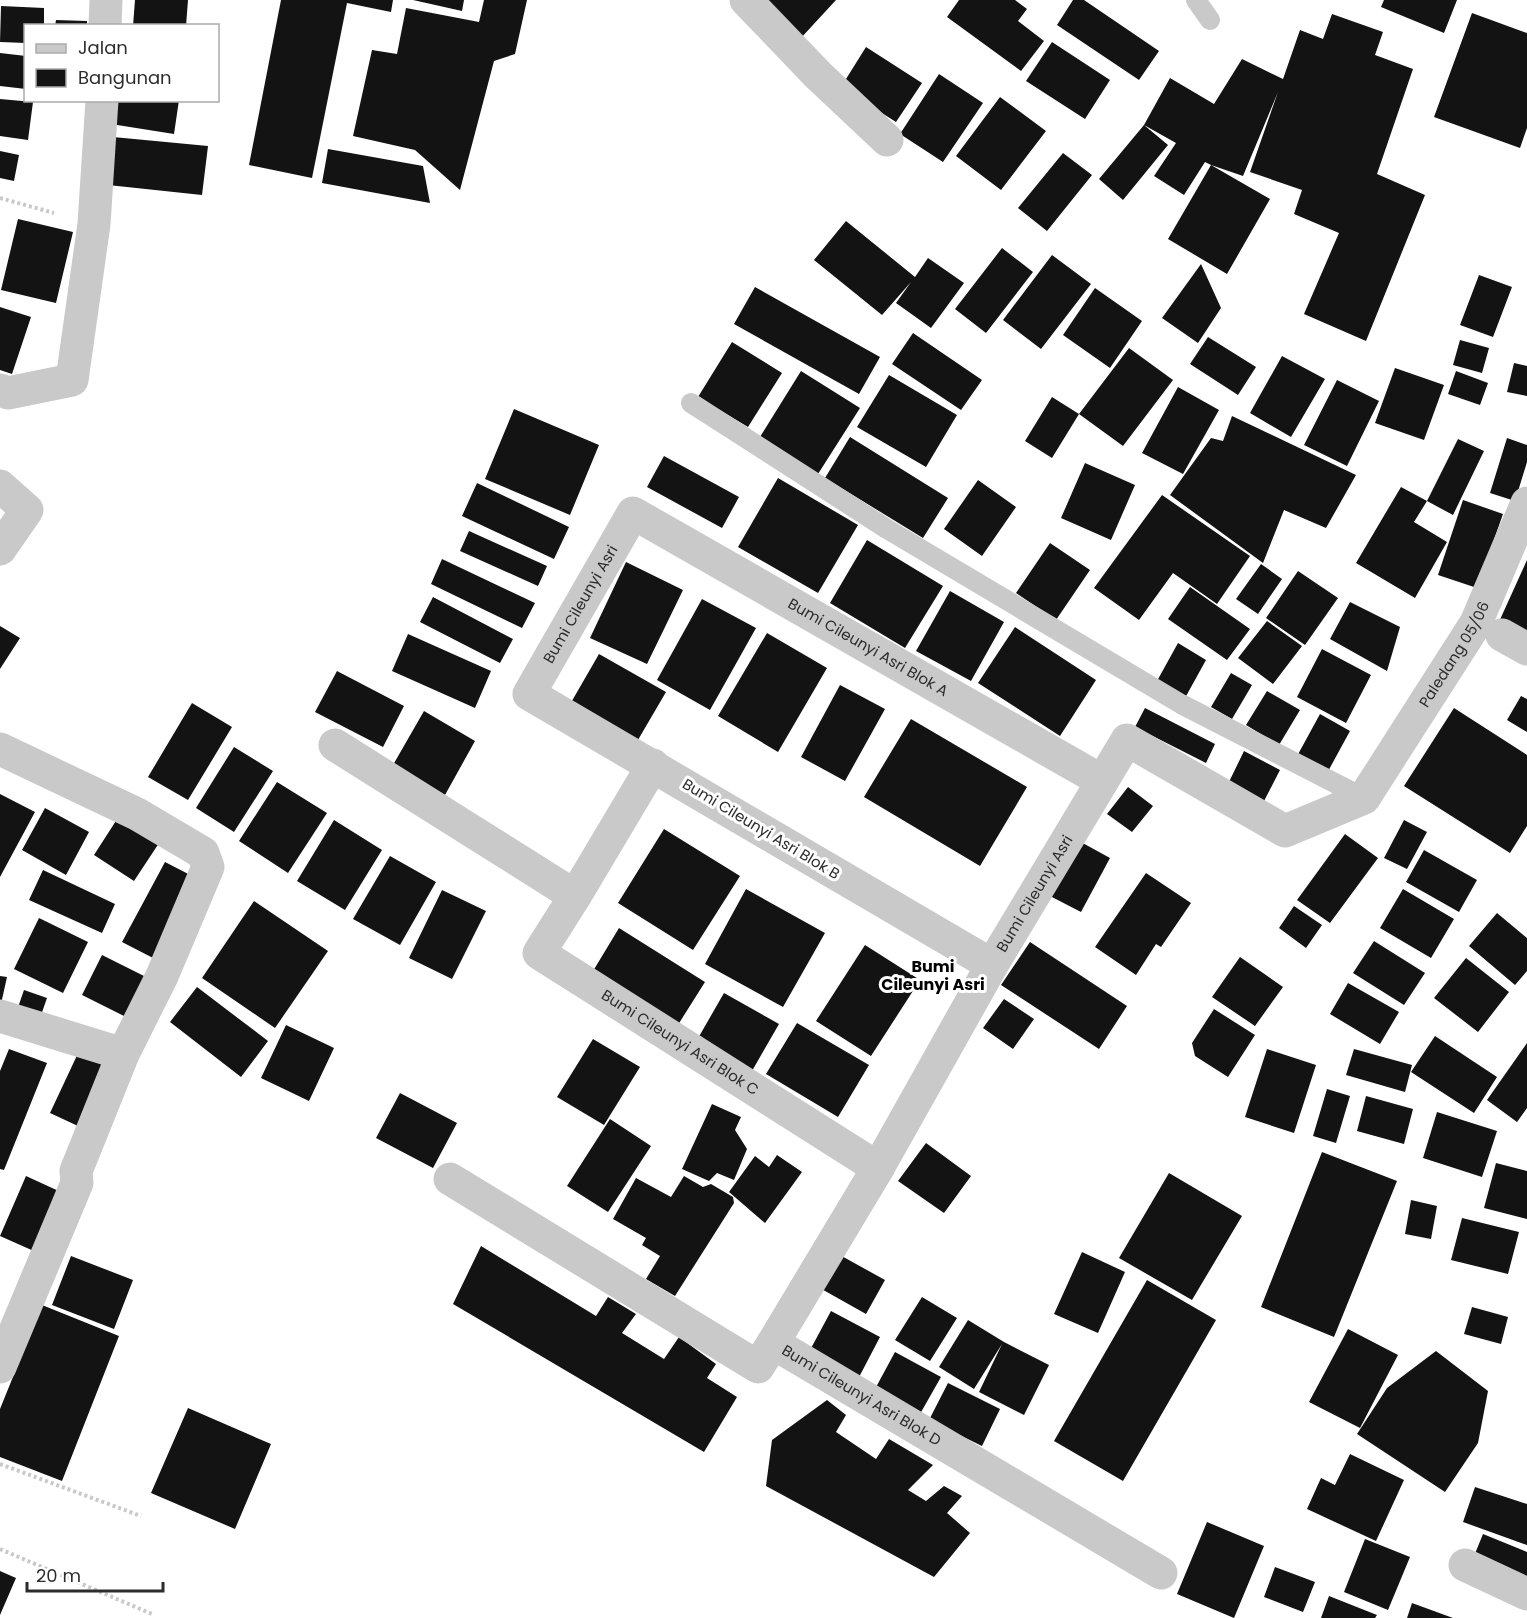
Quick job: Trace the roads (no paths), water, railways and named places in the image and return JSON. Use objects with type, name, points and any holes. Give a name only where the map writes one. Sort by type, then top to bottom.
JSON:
[{"type":"street","points":[[105,24],[106,0]]},
{"type":"street","points":[[746,0],[818,75],[887,140]]},
{"type":"street","points":[[0,390],[8,393],[72,380],[94,224],[102,102]]},
{"type":"street","points":[[0,486],[27,510],[0,549]]},
{"type":"street","name":"Paledang 05/06","points":[[1364,798],[1476,623],[1527,503]]},
{"type":"street","name":"Bumi Cileunyi Asri","points":[[529,694],[633,513]]},
{"type":"street","name":"Bumi Cileunyi Asri Blok A","points":[[633,513],[1102,781]]},
{"type":"street","name":"Bumi Cileunyi Asri Blok B","points":[[529,694],[992,965]]},
{"type":"street","name":"Bumi Cileunyi Asri","points":[[773,1342],[878,1168],[992,965],[1127,740],[1285,831],[1364,798]]},
{"type":"street","points":[[335,745],[575,896]]},
{"type":"street","points":[[0,748],[137,814],[203,853],[208,867],[162,976],[123,1054],[76,1171],[77,1183],[0,1367]]},
{"type":"street","name":"Bumi Cileunyi Asri Blok C","points":[[653,765],[539,953],[878,1168]]},
{"type":"street","points":[[0,1016],[123,1054]]},
{"type":"street","name":"Bumi Cileunyi Asri Blok D","points":[[450,1179],[758,1367],[773,1342],[1161,1573]]},
{"type":"street","points":[[1465,1565],[1527,1594]]},
{"type":"lane","points":[[1196,0],[1210,20]]},
{"type":"lane","points":[[691,403],[887,529],[1181,704],[1364,798]]},
{"type":"district","name":"Bumi Cileunyi Asri","points":[[933,975]]}]
